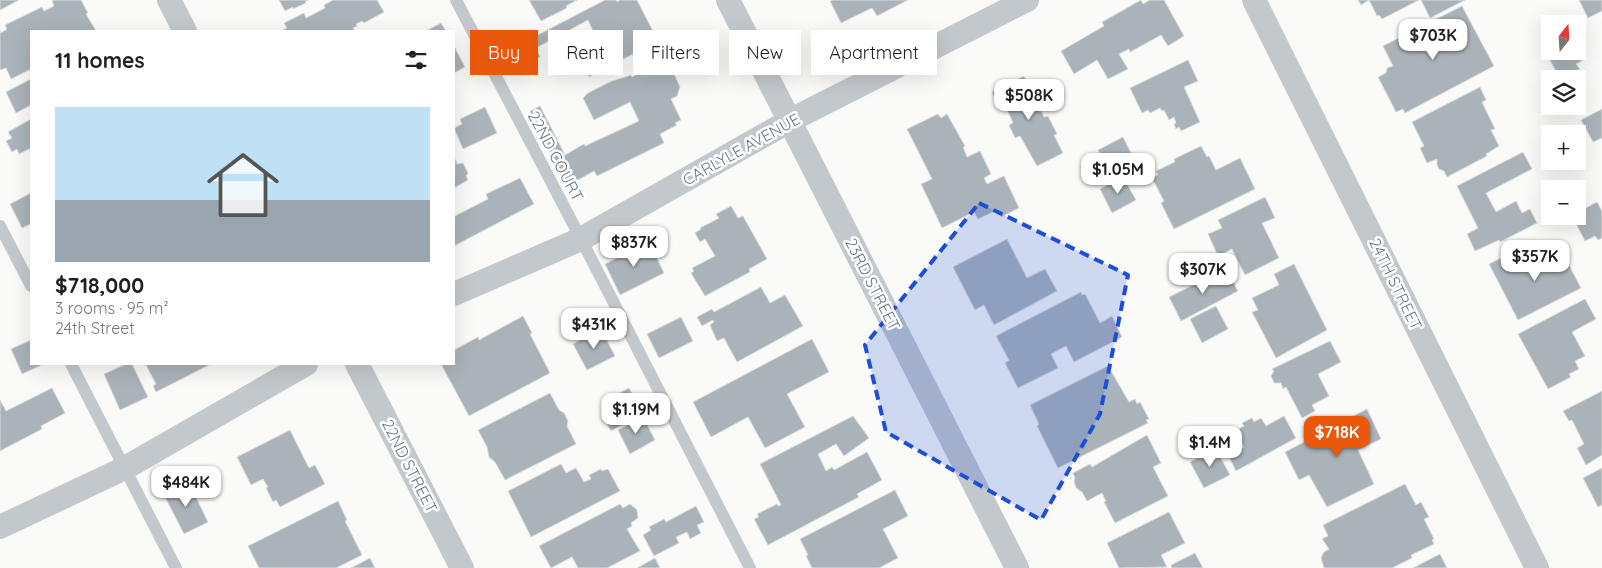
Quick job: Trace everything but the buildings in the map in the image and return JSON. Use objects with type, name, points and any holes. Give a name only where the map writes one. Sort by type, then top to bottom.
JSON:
[{"type":"street","points":[[169,0],[184,30]]},
{"type":"street","name":"23RD STREET","points":[[728,0],[1017,568]]},
{"type":"street","name":"CARLYLE AVENUE","points":[[455,294],[581,239],[790,120],[1027,0]]},
{"type":"street","name":"24TH STREET","points":[[1254,0],[1537,568]]},
{"type":"street","points":[[0,527],[125,468],[304,365]]},
{"type":"street","name":"22ND STREET","points":[[358,365],[462,568]]},
{"type":"lane","name":"22ND COURT","points":[[456,0],[750,568]]},
{"type":"lane","points":[[0,226],[30,284]]},
{"type":"lane","points":[[72,365],[176,568]]},
{"type":"highlighted area","points":[[979,203],[1128,275],[1100,414],[1041,520],[886,432],[865,345]]}]
